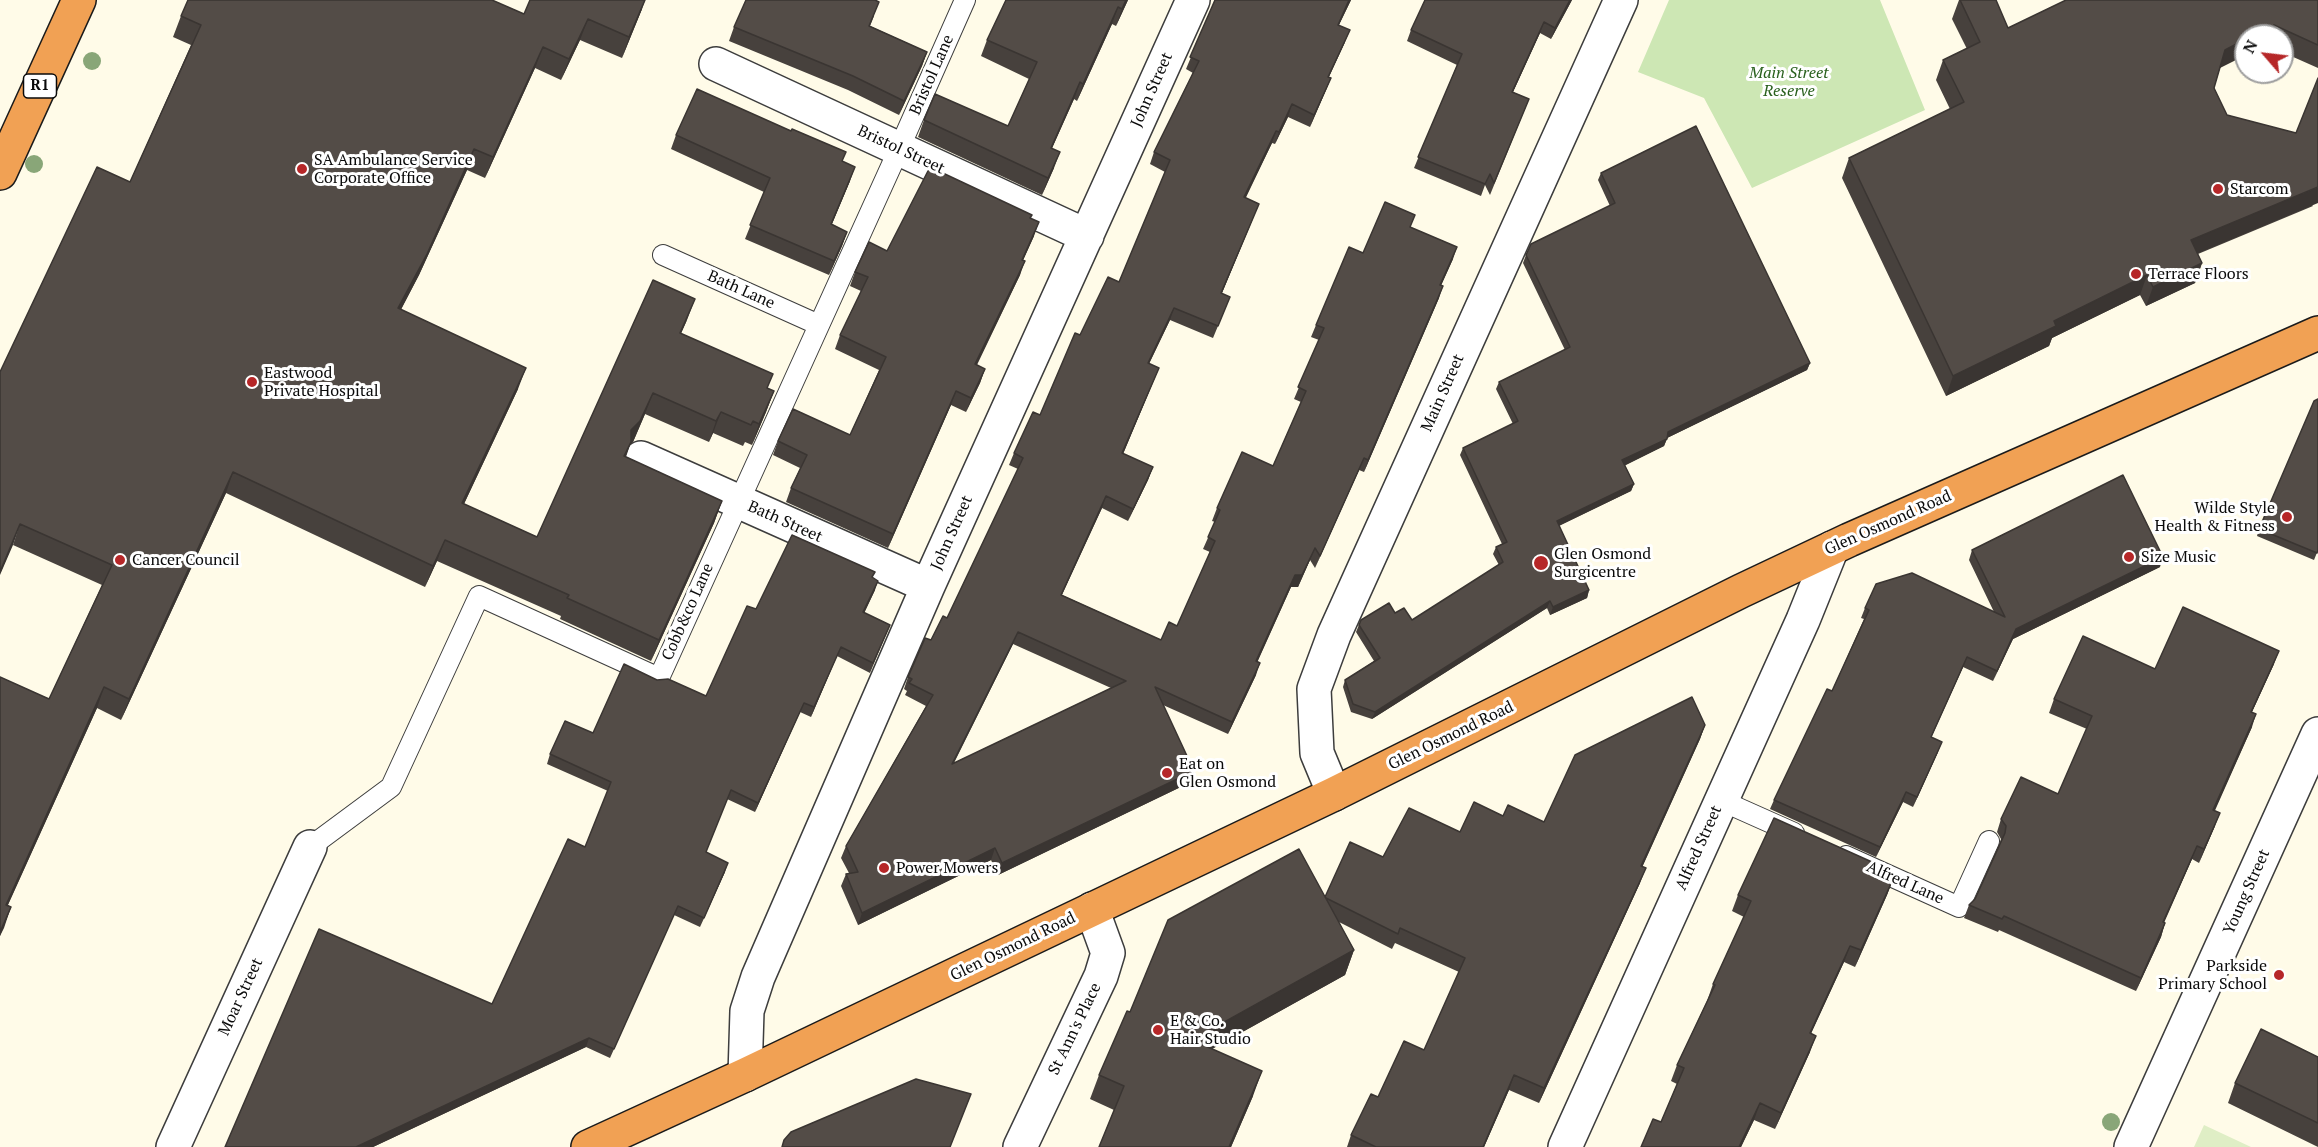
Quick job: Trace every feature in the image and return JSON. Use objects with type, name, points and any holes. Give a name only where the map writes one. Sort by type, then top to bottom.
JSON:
[{"type":"highway","name":"R1","points":[[0,173],[79,0]]},
{"type":"highway","name":"Glen Osmond Road","points":[[588,1147],[745,1076],[1334,794],[1832,548],[2318,333]]},
{"type":"street","name":"John Street","points":[[745,1076],[747,1011],[758,977],[928,586],[1193,0]]},
{"type":"street","name":"Main Street","points":[[1334,794],[1317,753],[1314,689],[1334,635],[1621,0]]},
{"type":"street","name":"Bristol Street","points":[[716,64],[1087,236]]},
{"type":"street","name":"Bath Street","points":[[641,458],[928,586]]},
{"type":"street","name":"Alfred Street","points":[[1565,1147],[1803,620],[1832,548]]},
{"type":"street","name":"Young Street","points":[[2131,1147],[2318,734]]},
{"type":"street","name":"Moar Street","points":[[172,1147],[310,847]]},
{"type":"street","name":"St Ann's Place","points":[[1020,1147],[1103,968],[1108,952],[1092,909]]},
{"type":"lane","name":"Bristol Lane","points":[[900,149],[965,0]]},
{"type":"lane","name":"Cobb&co Lane","points":[[310,847],[391,787],[479,596],[658,678],[900,149]]},
{"type":"lane","name":"Bath Lane","points":[[663,255],[819,325]]},
{"type":"lane","points":[[1720,800],[1813,842]]},
{"type":"lane","name":"Alfred Lane","points":[[1834,851],[1959,907],[1989,841]]},
{"type":"green space","name":"Main Street Reserve","points":[[1669,0],[1880,0],[1925,110],[1752,188],[1704,98],[1638,72]]},
{"type":"green space","points":[[2204,1125],[2251,1147],[2194,1147]]},
{"type":"building","points":[[188,0],[492,0],[524,14],[530,0],[645,0],[629,37],[588,19],[569,59],[543,47],[493,157],[474,149],[427,254],[398,308],[526,368],[462,503],[537,537],[653,280],[695,299],[680,333],[773,374],[767,388],[774,391],[759,424],[753,421],[751,425],[721,412],[716,421],[653,393],[640,421],[631,430],[631,442],[624,456],[722,501],[659,640],[567,598],[569,595],[445,540],[433,566],[233,472],[129,699],[104,687],[6,905],[11,907],[0,932],[0,677],[49,699],[112,565],[20,524],[0,572],[0,372],[97,167],[130,182],[201,25],[181,16]]},
{"type":"building","points":[[746,0],[875,0],[879,2],[869,26],[927,52],[904,101],[853,76],[734,27]]},
{"type":"building","points":[[1006,0],[1126,0],[1122,9],[1118,7],[1083,84],[1080,82],[1051,148],[1060,152],[1048,178],[924,120],[935,94],[1008,126],[1037,62],[987,40]]},
{"type":"building","points":[[1215,0],[1349,0],[1338,25],[1350,30],[1328,77],[1331,78],[1314,115],[1292,104],[1279,132],[1276,131],[1244,197],[1259,204],[1221,293],[1230,297],[1218,326],[1174,308],[1148,363],[1159,368],[1122,453],[1153,467],[1133,509],[1106,496],[1061,595],[1161,640],[1169,622],[1177,626],[1215,541],[1208,537],[1220,510],[1217,508],[1242,452],[1273,466],[1306,391],[1298,387],[1324,328],[1316,325],[1349,247],[1363,253],[1385,202],[1415,215],[1410,227],[1457,247],[1440,285],[1443,286],[1368,460],[1364,458],[1320,556],[1315,548],[1302,575],[1295,575],[1256,661],[1260,663],[1232,722],[1155,687],[1194,771],[1002,863],[995,848],[862,913],[846,874],[858,872],[846,846],[933,695],[909,683],[912,679],[908,677],[925,638],[931,640],[943,616],[947,618],[1023,458],[1014,453],[1033,412],[1040,415],[1075,333],[1080,335],[1108,277],[1119,282],[1170,160],[1154,152],[1199,61],[1190,57]],"holes":[[[1018,632],[1126,681],[952,764]]]},
{"type":"building","points":[[1425,0],[1570,0],[1555,28],[1544,22],[1512,92],[1529,99],[1494,183],[1490,174],[1485,184],[1418,157],[1462,54],[1411,30]]},
{"type":"building","points":[[1960,0],[1996,0],[2008,28],[2066,0],[2318,0],[2318,45],[2294,34],[2294,24],[2234,24],[2234,45],[2225,50],[2214,88],[2227,115],[2296,133],[2318,78],[2318,187],[2191,240],[2202,263],[2153,287],[2147,275],[2054,321],[2056,326],[1953,376],[1849,158],[1964,102],[1943,60],[1980,42]]},
{"type":"building","points":[[697,89],[791,131],[792,129],[846,152],[842,161],[855,167],[831,224],[847,232],[834,261],[750,225],[770,178],[676,135]]},
{"type":"building","points":[[1696,126],[1810,363],[1668,432],[1667,439],[1622,460],[1634,484],[1557,521],[1589,590],[1553,607],[1550,601],[1375,712],[1353,704],[1345,680],[1380,658],[1359,625],[1361,620],[1389,603],[1395,613],[1404,608],[1412,620],[1503,562],[1496,547],[1507,542],[1463,448],[1518,421],[1499,382],[1570,347],[1526,255],[1531,244],[1615,203],[1601,173]]},
{"type":"building","points":[[930,167],[1032,215],[1030,218],[1039,222],[1022,260],[1025,261],[975,364],[985,369],[971,398],[956,391],[893,534],[791,488],[807,455],[778,441],[793,409],[850,435],[886,357],[840,335],[868,277],[855,272],[869,242],[887,251]]},
{"type":"building","points":[[2318,399],[2317,553],[2259,529],[2314,401]]},
{"type":"building","points":[[2123,475],[2163,557],[2016,629],[1997,671],[1967,657],[1931,737],[1942,742],[1917,797],[1906,792],[1880,847],[1774,800],[1827,689],[1832,691],[1869,610],[1865,608],[1876,584],[1912,573],[2005,617],[1972,550]]},
{"type":"building","points":[[792,535],[875,572],[872,577],[878,581],[863,612],[890,625],[873,663],[841,647],[814,707],[804,703],[758,803],[731,790],[706,852],[728,863],[704,918],[678,906],[614,1049],[589,1038],[356,1147],[225,1147],[319,929],[492,1004],[568,839],[585,847],[611,782],[550,754],[565,721],[593,733],[624,664],[657,680],[668,679],[706,696],[747,606],[756,609]]},
{"type":"building","points":[[2183,607],[2279,651],[2251,712],[2256,714],[2213,810],[2220,813],[2204,849],[2197,846],[2141,978],[2004,916],[2002,919],[1969,905],[1975,899],[2005,833],[2006,826],[2001,819],[2021,777],[2058,794],[2092,716],[2054,699],[2083,636],[2155,669]]},
{"type":"building","points":[[1692,697],[1705,725],[1641,866],[1646,868],[1544,1088],[1514,1075],[1483,1147],[1376,1147],[1351,1135],[1371,1094],[1378,1097],[1404,1041],[1424,1050],[1465,958],[1400,928],[1398,934],[1325,897],[1350,842],[1383,857],[1409,808],[1460,832],[1474,802],[1503,816],[1508,805],[1544,822],[1575,755]]},
{"type":"building","points":[[1774,818],[1872,862],[1869,868],[1893,879],[1861,950],[1850,946],[1810,1033],[1816,1036],[1781,1113],[1760,1103],[1739,1147],[1641,1147],[1653,1119],[1661,1122],[1684,1068],[1677,1065],[1751,901],[1738,895]]},
{"type":"building","points":[[1299,849],[1354,950],[1192,1040],[1262,1071],[1229,1147],[1099,1147],[1124,1086],[1099,1075],[1127,1011],[1130,1012],[1168,920]]},
{"type":"building","points":[[2261,1029],[2318,1057],[2318,1123],[2235,1083]]},
{"type":"building","points":[[916,1079],[971,1094],[950,1147],[782,1147],[784,1140],[791,1132]]},
{"type":"place","name":"SA Ambulance Service Corporate Office","points":[[302,169]]},
{"type":"place","name":"Starcom","points":[[2218,189]]},
{"type":"place","name":"Terrace Floors","points":[[2136,274]]},
{"type":"place","name":"Eastwood Private Hospital","points":[[252,382]]},
{"type":"place","name":"Wilde Style Health & Fitness","points":[[2287,517]]},
{"type":"place","name":"Size Music","points":[[2129,557]]},
{"type":"place","name":"Cancer Council","points":[[120,560]]},
{"type":"place","name":"Glen Osmond Surgicentre","points":[[1541,563]]},
{"type":"place","name":"Eat on Glen Osmond","points":[[1167,773]]},
{"type":"place","name":"Power Mowers","points":[[884,868]]},
{"type":"place","name":"Parkside Primary School","points":[[2279,975]]},
{"type":"place","name":"E & Co. Hair Studio","points":[[1158,1030]]}]
